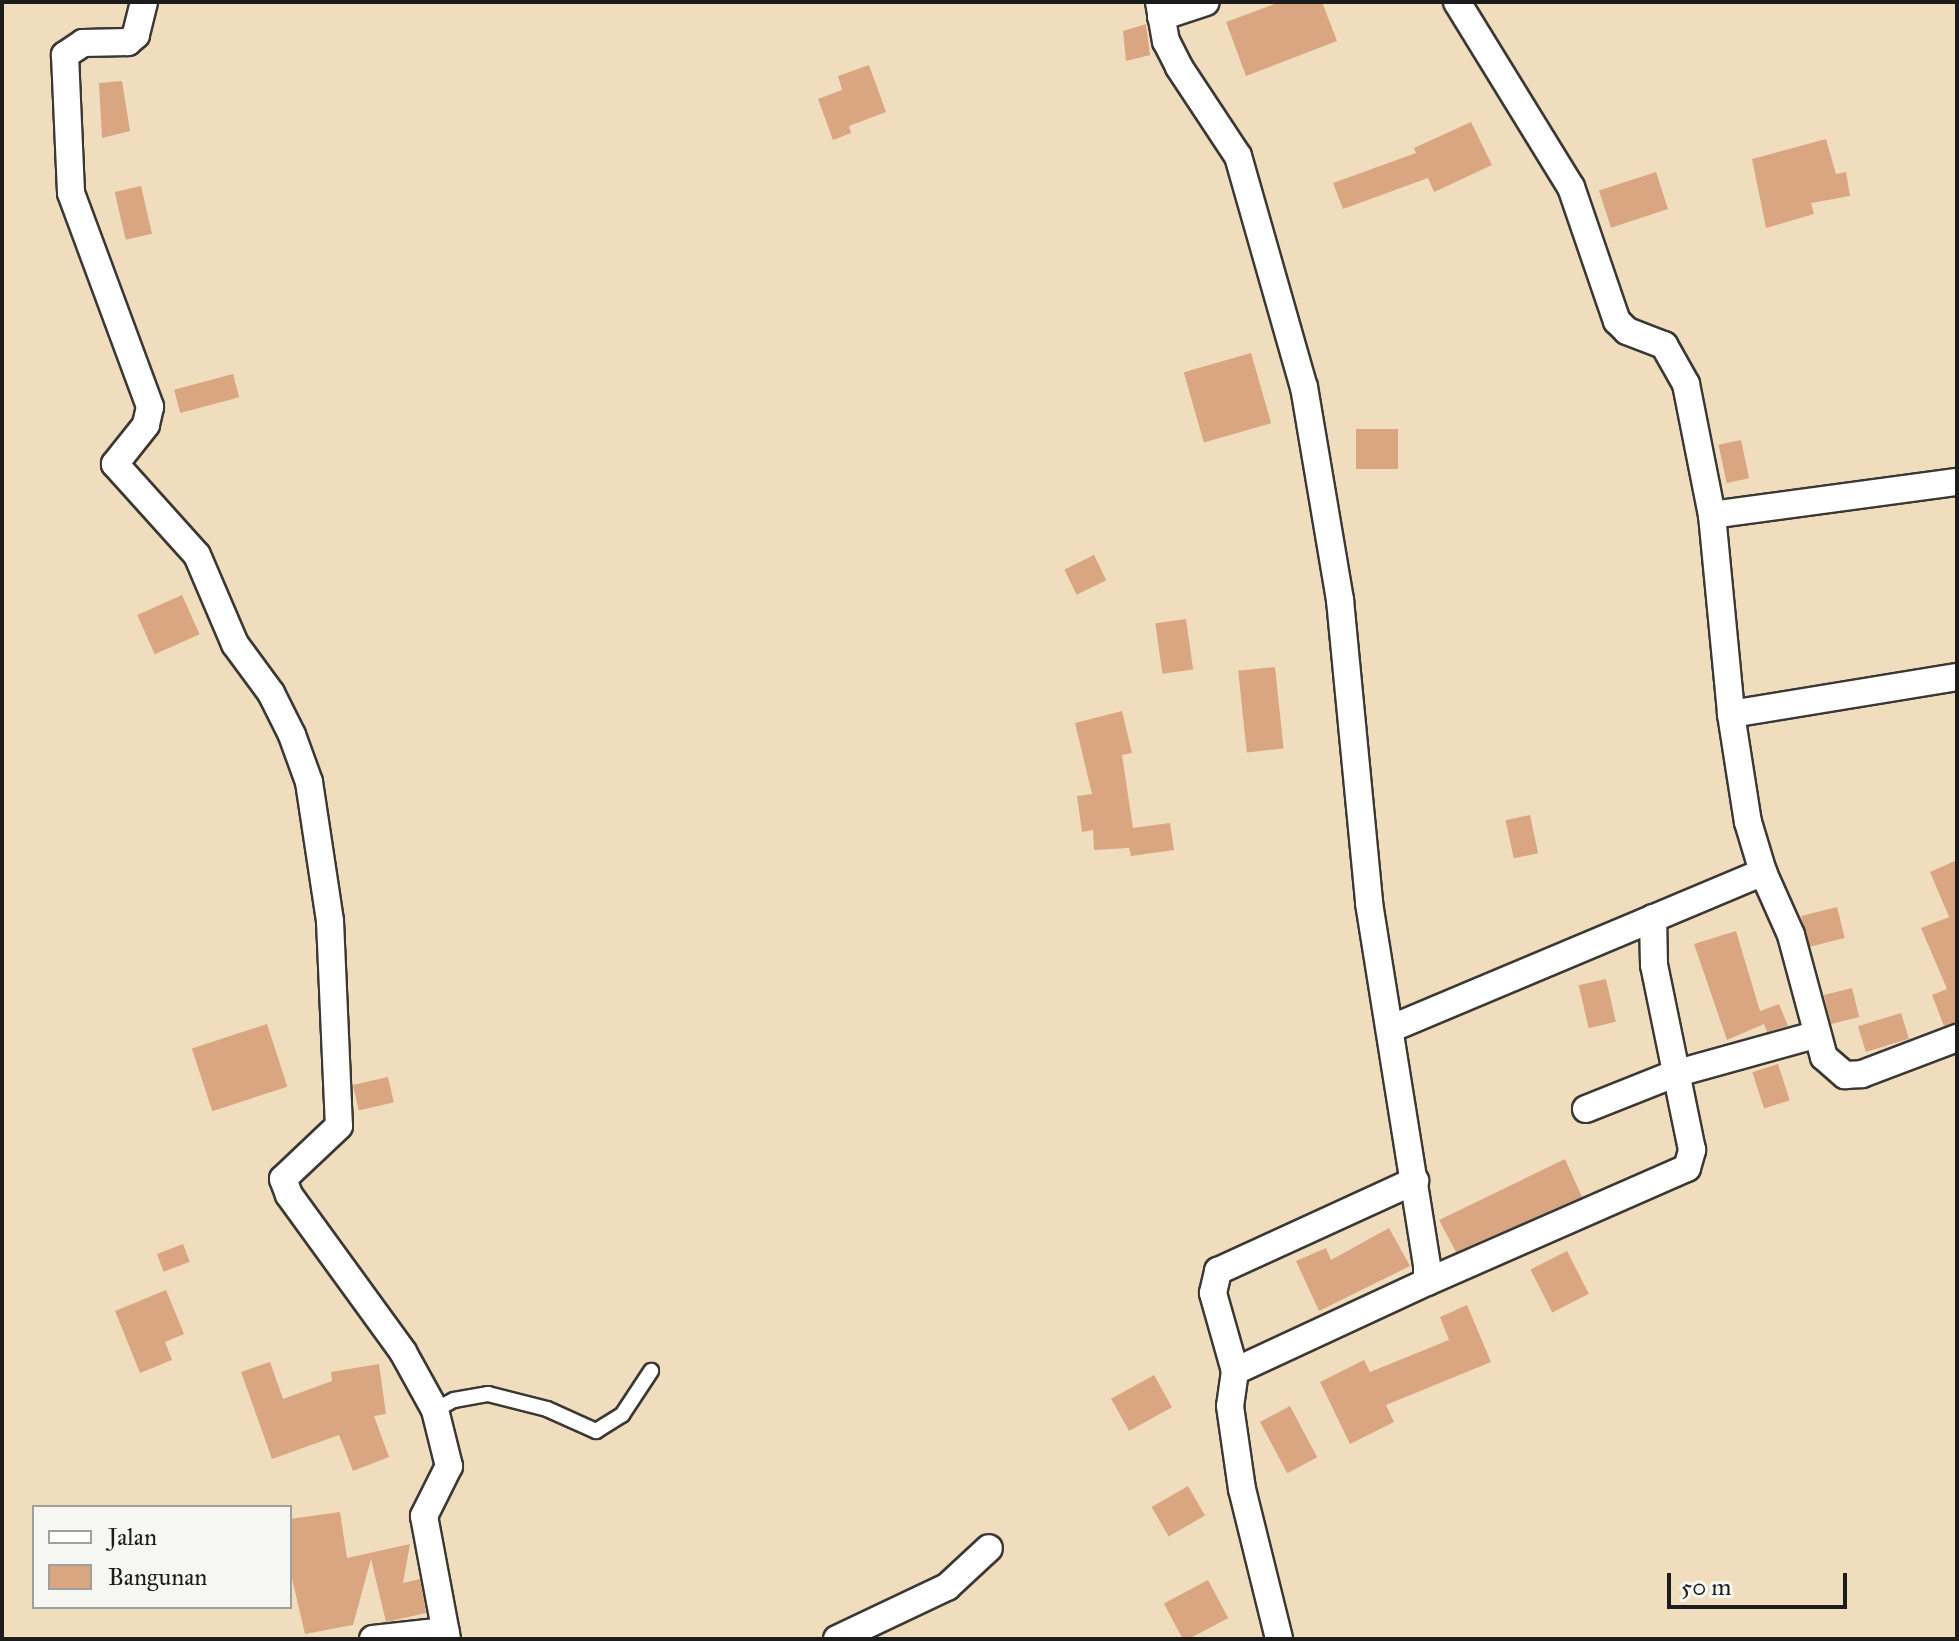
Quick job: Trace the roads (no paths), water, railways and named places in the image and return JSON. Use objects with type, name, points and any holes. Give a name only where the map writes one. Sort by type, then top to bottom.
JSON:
[{"type":"street","points":[[144,2],[136,35],[128,42],[74,45],[65,55],[71,193],[150,407],[146,425],[116,458],[116,470],[197,555],[235,644],[271,693],[292,735],[309,782],[330,921],[339,1116],[335,1134],[287,1171],[285,1186],[365,1295],[435,1410],[449,1466],[424,1516],[447,1635],[373,1639]]},
{"type":"street","points":[[1206,2],[1160,9],[1179,67],[1238,156],[1304,387],[1340,600],[1369,903],[1415,1181],[1427,1282]]},
{"type":"street","points":[[1457,2],[1571,187],[1617,321],[1627,331],[1664,345],[1686,384],[1712,515],[1731,714],[1748,822],[1763,872],[1791,935],[1815,1035],[1824,1057],[1845,1075],[1862,1074],[1957,1038]]},
{"type":"street","points":[[1712,515],[1957,482]]},
{"type":"street","points":[[1731,714],[1957,677]]},
{"type":"street","points":[[1390,1029],[1763,872]]},
{"type":"street","points":[[1235,1371],[1427,1282],[1687,1168],[1692,1150],[1654,965],[1653,918]]},
{"type":"street","points":[[1586,1109],[1674,1074],[1815,1035]]},
{"type":"street","points":[[1279,1639],[1242,1489],[1230,1406],[1235,1371],[1213,1293],[1218,1271],[1415,1181]]},
{"type":"street","points":[[837,1639],[947,1587],[989,1548]]},
{"type":"lane","points":[[435,1410],[454,1400],[488,1394],[547,1409],[596,1431],[622,1415],[651,1371]]}]
